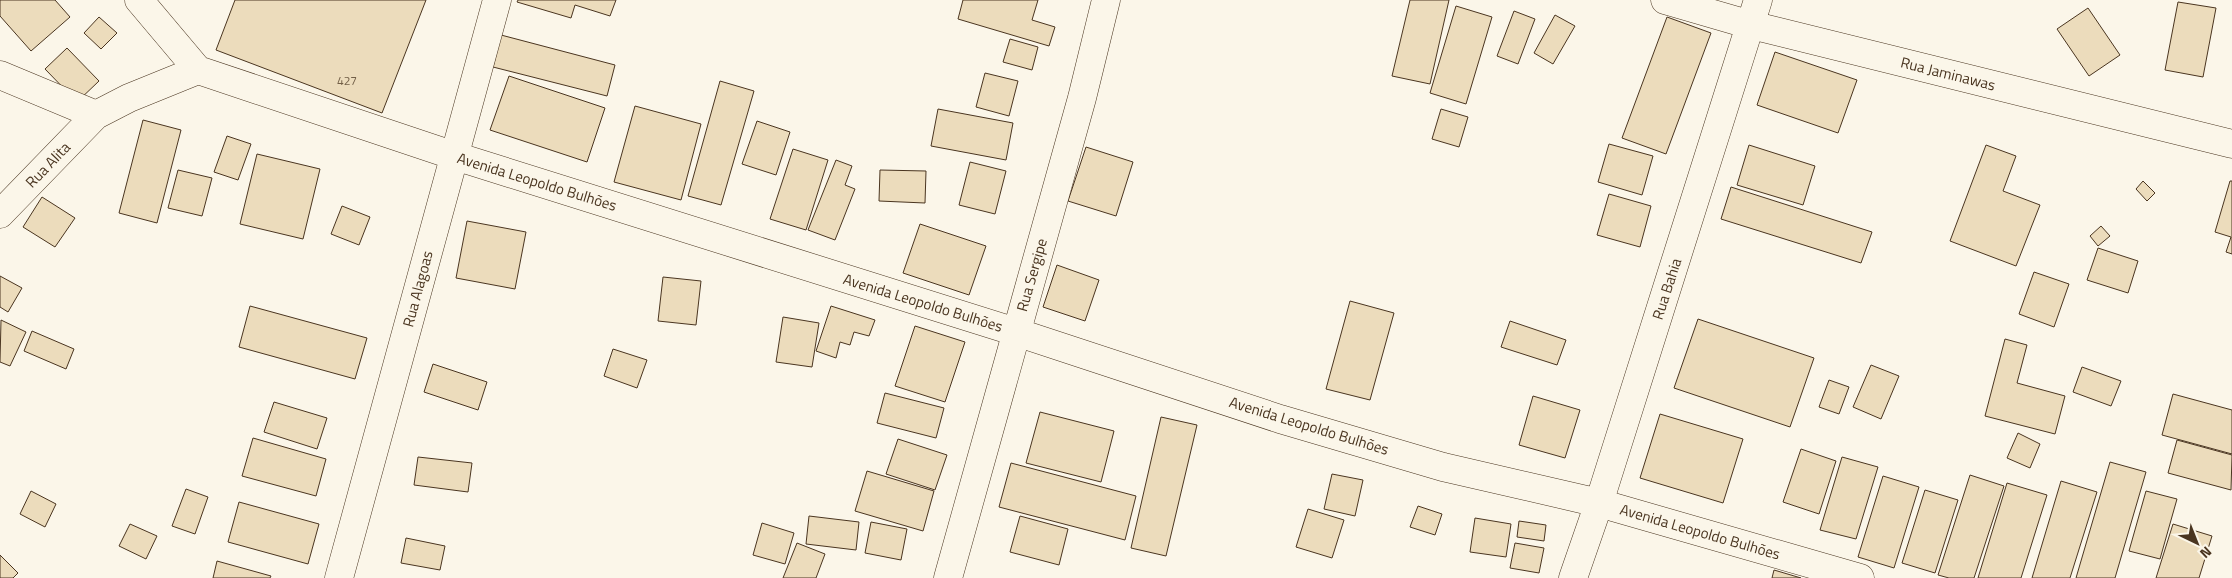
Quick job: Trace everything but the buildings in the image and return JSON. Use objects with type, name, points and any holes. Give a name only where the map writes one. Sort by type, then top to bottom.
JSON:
[{"type":"street","points":[[0,75],[96,115],[129,98],[198,70],[139,0]]},
{"type":"street","name":"Rua Alagoas","points":[[339,578],[497,0]]},
{"type":"street","name":"Rua Sergipe","points":[[948,578],[1082,98],[1106,0]]},
{"type":"street","name":"Rua Jaminawas","points":[[1665,0],[1754,13],[2232,144]]},
{"type":"street","name":"Rua Bahia","points":[[1574,578],[1754,13]]},
{"type":"street","name":"Avenida Leopoldo Bulhões","points":[[198,70],[455,156],[1016,332],[1280,419],[1443,467],[1599,503],[1860,578]]},
{"type":"street","name":"Rua Alita","points":[[0,214],[96,115]]}]
